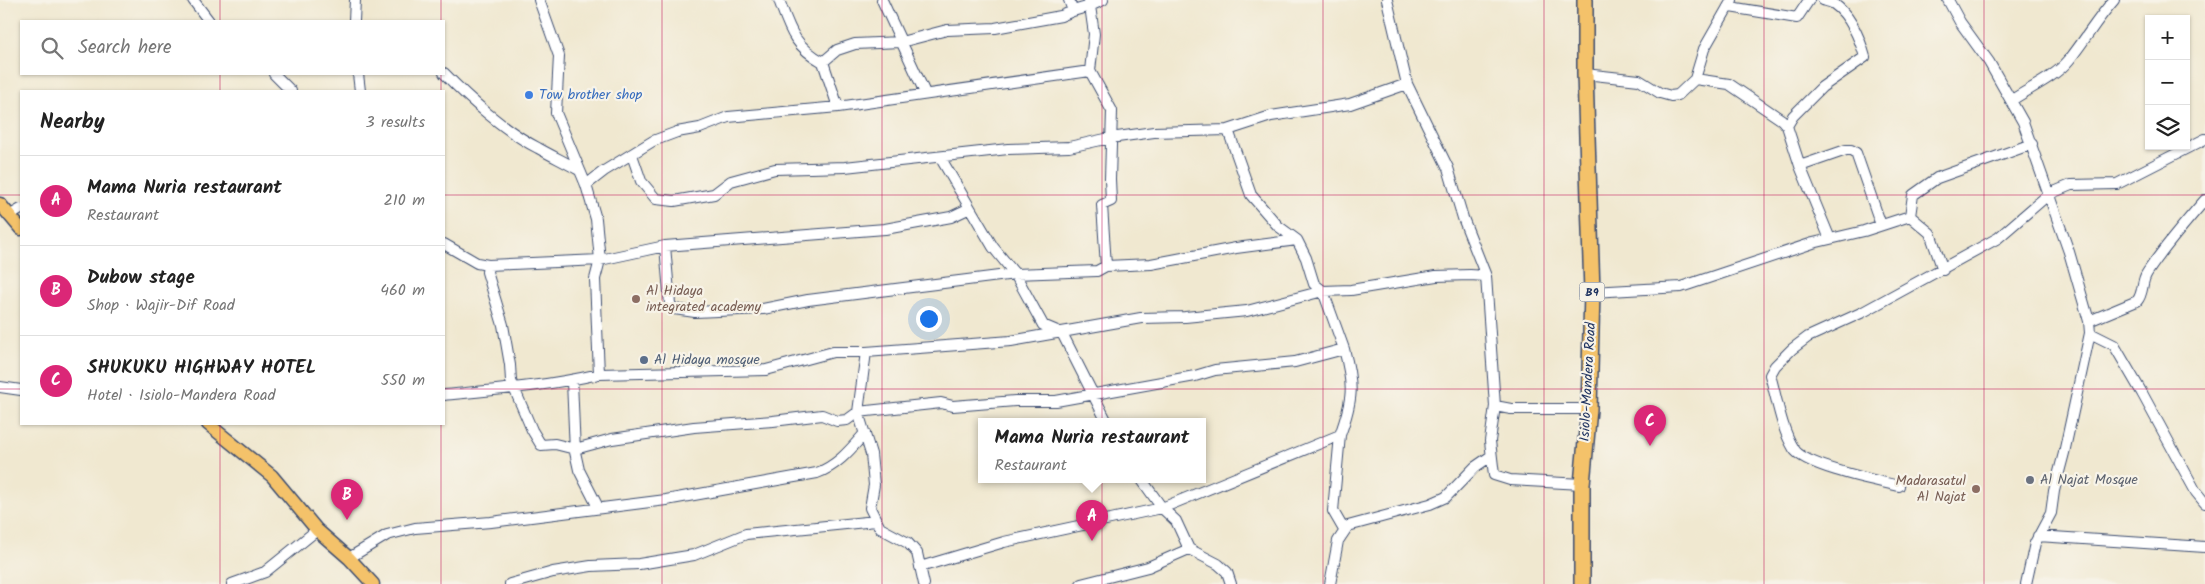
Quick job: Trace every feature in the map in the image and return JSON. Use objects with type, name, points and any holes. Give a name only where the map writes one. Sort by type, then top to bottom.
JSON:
[{"type":"highway","name":"Isiolo-Mandera Road","points":[[1582,584],[1582,484],[1589,409],[1592,292],[1585,74],[1585,0]]},
{"type":"main road","points":[[0,204],[20,228]]},
{"type":"main road","points":[[209,425],[272,476],[317,530],[349,558],[373,584]]},
{"type":"street","points":[[193,0],[208,20]]},
{"type":"street","points":[[354,20],[355,0]]},
{"type":"street","points":[[539,0],[559,56],[556,113],[586,185],[596,218],[600,260],[595,279],[599,374]]},
{"type":"street","points":[[779,0],[794,38],[809,55],[823,62],[838,107]]},
{"type":"street","points":[[882,0],[925,93]]},
{"type":"street","points":[[1069,0],[1073,11]]},
{"type":"street","points":[[823,62],[837,50],[855,44],[901,42],[947,30],[995,28],[1054,17],[1089,3],[1103,0]]},
{"type":"street","points":[[1387,0],[1407,84],[1448,168],[1463,218],[1486,276],[1495,406],[1490,441],[1494,475],[1510,480],[1582,484]]},
{"type":"street","points":[[1585,74],[1639,80],[1660,93],[1671,96],[1678,95],[1695,80],[1704,49],[1731,3],[1797,18],[1809,0]]},
{"type":"street","points":[[1788,126],[1793,116],[1822,88],[1865,57],[1862,45],[1848,20],[1834,4],[1822,0]]},
{"type":"street","points":[[1948,0],[2012,100],[2032,144],[2069,252],[2089,322],[2090,333],[2054,491],[2051,513],[2035,543],[2026,584]]},
{"type":"street","points":[[2012,100],[2060,68],[2114,0]]},
{"type":"street","points":[[1089,3],[1094,34],[1090,72],[1112,111],[1110,138],[1111,201],[1102,205],[1106,266]]},
{"type":"street","points":[[586,185],[604,171],[653,141],[677,132],[700,128],[728,117],[838,107],[925,93],[1090,72]]},
{"type":"street","points":[[445,74],[467,97],[518,135],[538,148],[559,157],[580,171]]},
{"type":"street","points":[[275,75],[290,90]]},
{"type":"street","points":[[358,75],[360,90]]},
{"type":"street","points":[[1695,80],[1729,84],[1788,126],[1800,166],[1830,239]]},
{"type":"street","points":[[632,155],[640,181],[656,199],[674,201],[714,194],[731,181],[775,170],[845,167],[1008,149],[1070,147],[1110,138],[1154,132],[1228,130],[1271,116],[1350,104],[1407,84]]},
{"type":"street","points":[[1228,130],[1251,195],[1278,226],[1296,240],[1306,258],[1314,284],[1324,291],[1344,349],[1351,375],[1352,392],[1349,409],[1340,435],[1333,511],[1344,530]]},
{"type":"street","points":[[1899,486],[1822,466],[1806,460],[1795,451],[1782,417],[1770,375],[1775,366],[1792,349],[1808,337],[1863,312],[1943,270],[1998,238],[2049,194],[2071,185],[2117,184],[2205,139]]},
{"type":"street","points":[[1910,216],[1913,195],[1937,178],[2032,144]]},
{"type":"street","points":[[1800,166],[1846,150],[1856,153],[1882,225]]},
{"type":"street","points":[[940,157],[994,247],[1015,274],[1043,325],[1062,332],[1105,418]]},
{"type":"street","points":[[2089,322],[2137,301],[2142,296],[2142,285],[2146,274],[2205,200]]},
{"type":"street","points":[[445,245],[477,264],[600,260],[665,246],[884,229],[951,217],[970,208]]},
{"type":"street","points":[[10,216],[20,210]]},
{"type":"street","points":[[1592,292],[1681,288],[1830,239],[1910,216]]},
{"type":"street","points":[[1910,216],[1930,232],[1943,270]]},
{"type":"street","points":[[665,246],[670,304],[674,309],[694,312],[763,309],[808,300],[1015,274],[1097,271],[1106,266],[1151,264],[1236,248],[1296,240]]},
{"type":"street","points":[[488,265],[487,272],[503,325],[511,381],[532,430],[541,445],[555,444],[575,449],[612,439],[694,427],[822,415],[837,421],[847,420],[858,412],[941,403],[953,406],[1015,401],[1056,401],[1195,376],[1215,370],[1295,362],[1344,349]]},
{"type":"street","points":[[445,395],[515,389],[572,381],[599,374],[766,370],[833,352],[866,352],[1011,342],[1141,318],[1185,317],[1247,311],[1324,291],[1351,290],[1436,276],[1486,276]]},
{"type":"street","points":[[2090,333],[2114,345],[2196,492],[2205,502]]},
{"type":"street","points":[[866,352],[858,412],[871,454],[874,485],[870,508],[876,521],[885,531],[908,543],[917,553],[924,584]]},
{"type":"street","points":[[572,381],[575,449],[579,470],[598,507]]},
{"type":"street","points":[[0,387],[20,390]]},
{"type":"street","points":[[1495,406],[1510,409],[1589,409]]},
{"type":"street","points":[[349,558],[387,535],[415,528],[491,522],[598,507],[666,500],[817,473],[831,468],[844,458],[865,433]]},
{"type":"street","points":[[920,567],[1004,542],[1162,508],[1340,435]]},
{"type":"street","points":[[1330,584],[1338,541],[1344,530],[1354,523],[1430,504],[1446,497],[1475,467],[1491,456]]},
{"type":"street","points":[[1144,483],[1162,508],[1176,522],[1189,549],[1208,557],[1218,564],[1227,572],[1231,584]]},
{"type":"street","points":[[510,584],[553,572],[591,566],[639,564],[694,555],[746,534],[876,521]]},
{"type":"street","points":[[232,584],[265,572],[317,530]]},
{"type":"street","points":[[2038,536],[2205,547]]},
{"type":"street","points":[[1081,584],[1148,567],[1189,549]]},
{"type":"place","name":"Tow brother shop","points":[[529,95]]},
{"type":"place","name":"Al Hidaya integrated academy","points":[[636,299]]},
{"type":"place","name":"Al Hidaya mosque","points":[[644,360]]},
{"type":"place","name":"SHUKUKU HIGHWAY HOTEL","points":[[1650,446]]},
{"type":"place","name":"Al Najat Mosque","points":[[2030,480]]},
{"type":"place","name":"Madarasatul Al Najat","points":[[1976,489]]},
{"type":"place","name":"Dubow stage","points":[[347,520]]},
{"type":"place","name":"Mama Nuria restaurant","points":[[1092,541]]}]
